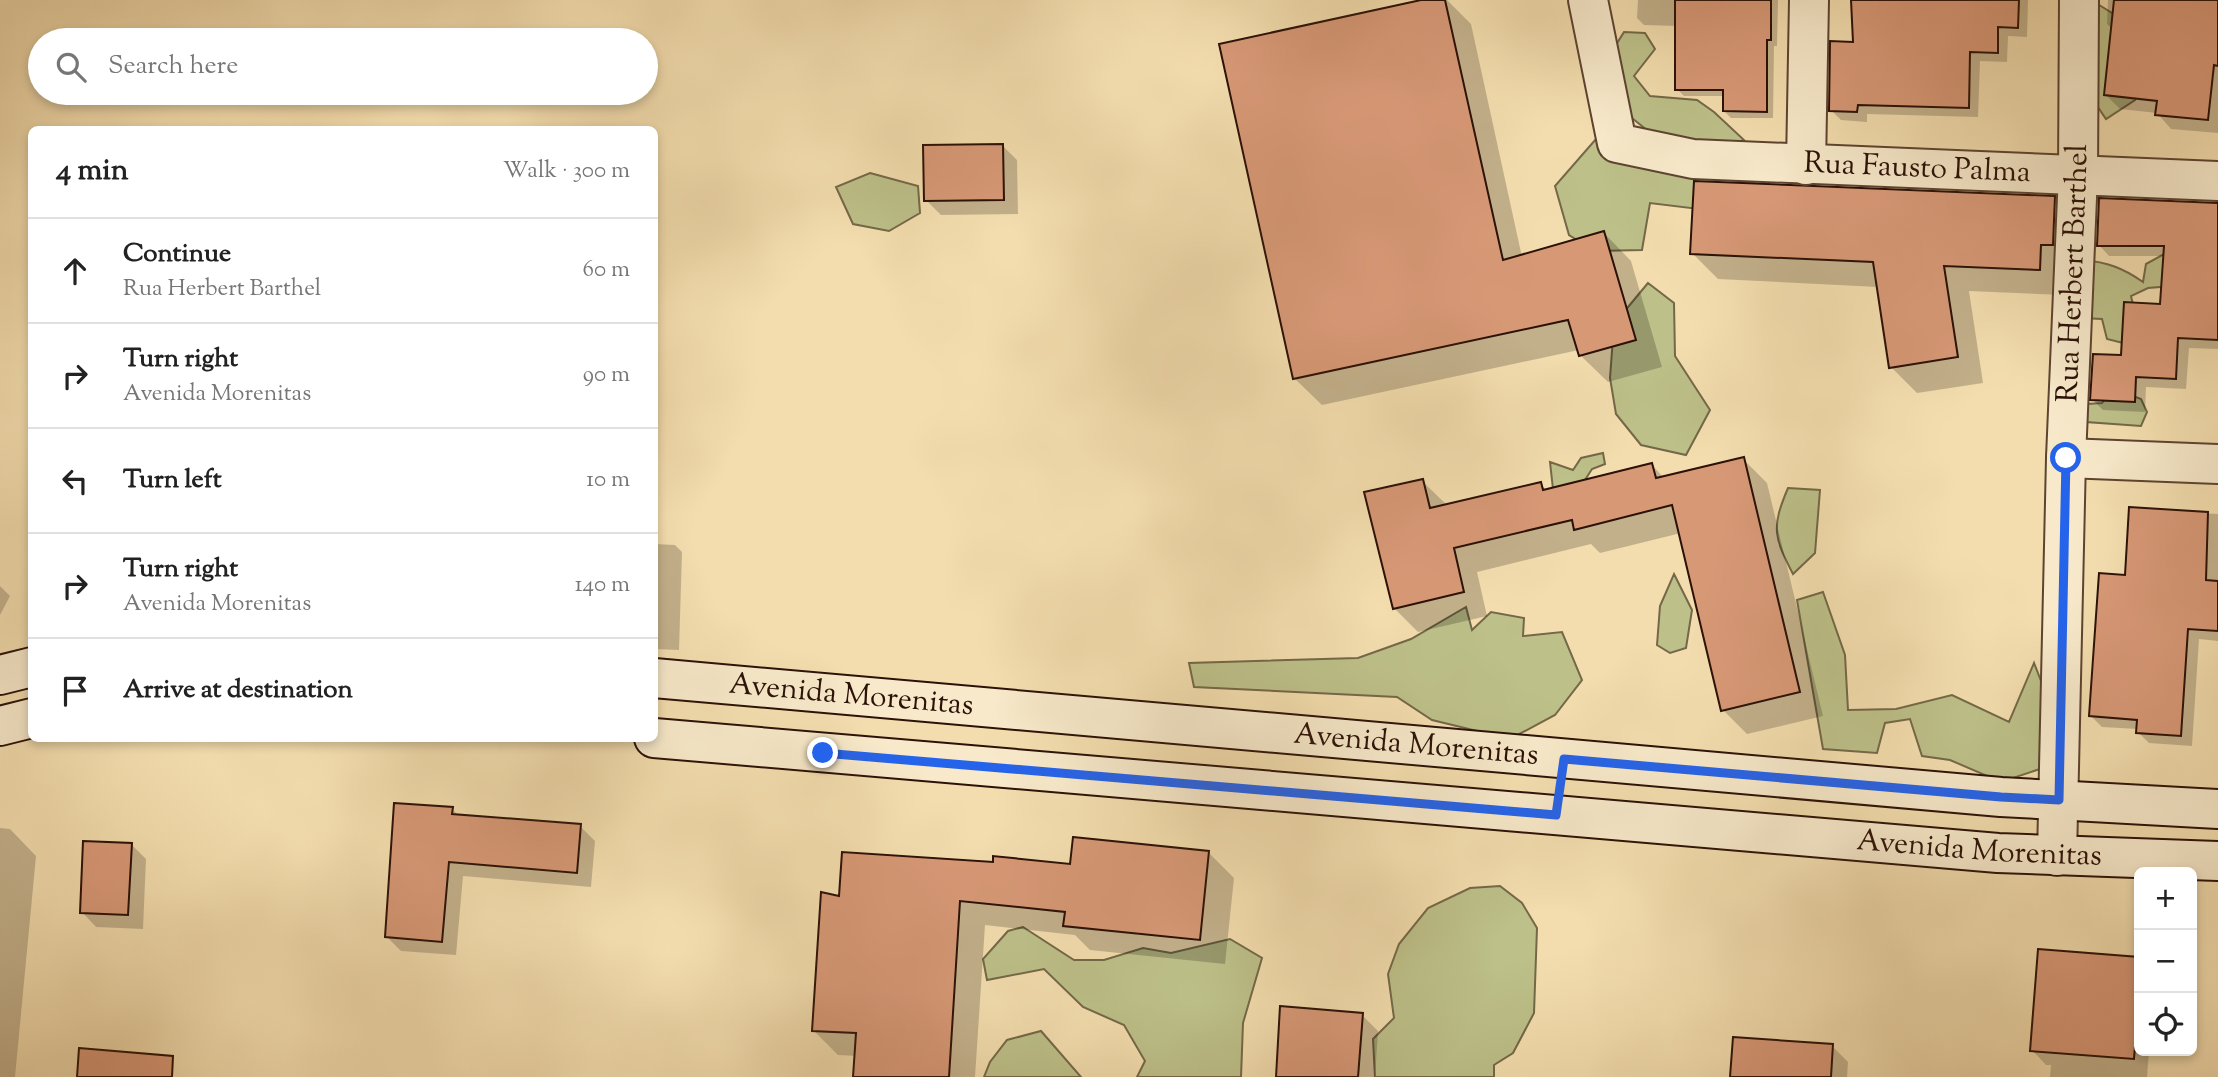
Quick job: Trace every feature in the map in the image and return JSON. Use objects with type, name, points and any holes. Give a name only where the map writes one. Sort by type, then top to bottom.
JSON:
[{"type":"main road","name":"Rua Fausto Palma","points":[[1588,0],[1617,143],[1693,159],[2218,181]]},
{"type":"main road","points":[[1806,165],[1809,0]]},
{"type":"main road","name":"Rua Herbert Barthel","points":[[2057,856],[2066,458],[2078,174],[2079,0]]},
{"type":"main road","points":[[2066,458],[2218,464]]},
{"type":"main road","points":[[0,675],[28,668]]},
{"type":"main road","name":"Avenida Morenitas","points":[[658,678],[2001,797],[2218,809]]},
{"type":"main road","points":[[823,753],[832,694]]},
{"type":"main road","points":[[0,726],[28,719]]},
{"type":"main road","name":"Avenida Morenitas","points":[[658,738],[2057,856],[2218,861]]},
{"type":"main road","points":[[1556,815],[1564,759]]},
{"type":"green space","points":[[2096,3],[2128,23],[2124,59],[2135,100],[2106,119],[2081,82]]},
{"type":"green space","points":[[1624,32],[1645,33],[1655,49],[1634,76],[1650,96],[1697,100],[1744,140],[1702,154],[1663,143],[1622,110],[1606,61]]},
{"type":"green space","points":[[1596,139],[1680,174],[1755,183],[1748,215],[1650,203],[1642,250],[1595,251],[1569,235],[1555,186]]},
{"type":"green space","points":[[870,173],[918,186],[920,213],[889,231],[853,224],[836,187]]},
{"type":"green space","points":[[2166,253],[2172,286],[2148,288],[2131,296],[2136,318],[2131,345],[2107,339],[2102,319],[2082,318],[2083,260],[2115,267],[2143,282],[2146,264]]},
{"type":"green space","points":[[1648,283],[1674,303],[1675,356],[1710,410],[1686,455],[1641,445],[1616,414],[1610,378],[1614,324]]},
{"type":"green space","points":[[2109,394],[2128,394],[2141,399],[2147,412],[2141,426],[2086,422],[2087,404],[2102,403]]},
{"type":"green space","points":[[1603,453],[1605,464],[1592,469],[1576,494],[1554,498],[1550,462],[1573,470],[1581,458]]},
{"type":"green space","points":[[1788,488],[1820,490],[1815,553],[1793,574],[1777,532],[1779,513]]},
{"type":"green space","points":[[1674,574],[1692,610],[1686,648],[1670,653],[1657,645],[1660,606]]},
{"type":"green space","points":[[1823,592],[1845,655],[1848,710],[1896,709],[1952,695],[2009,722],[2034,663],[2057,722],[2043,768],[2001,782],[1950,760],[1922,756],[1910,719],[1885,723],[1877,753],[1823,749],[1797,600]]},
{"type":"green space","points":[[1466,607],[1472,630],[1491,612],[1524,618],[1523,636],[1562,632],[1582,680],[1555,715],[1510,739],[1432,720],[1397,697],[1194,687],[1189,663],[1358,658],[1411,639]]},
{"type":"green space","points":[[1500,886],[1522,903],[1537,928],[1534,1013],[1513,1053],[1494,1065],[1494,1077],[1375,1077],[1373,1039],[1394,1018],[1388,974],[1399,944],[1428,908],[1470,888]]},
{"type":"green space","points":[[1023,927],[1074,960],[1104,960],[1143,948],[1171,953],[1230,939],[1262,958],[1243,1023],[1241,1077],[1137,1077],[1145,1061],[1124,1025],[1083,1007],[1044,969],[987,980],[983,959],[1008,931]]},
{"type":"green space","points":[[1041,1031],[1081,1077],[984,1077],[990,1062],[1007,1040]]},
{"type":"building","points":[[1421,0],[1445,0],[1503,260],[1604,231],[1636,340],[1579,356],[1568,320],[1293,379],[1219,44]]},
{"type":"building","points":[[1675,0],[1771,0],[1771,40],[1767,40],[1767,112],[1723,111],[1723,90],[1675,90]]},
{"type":"building","points":[[1851,0],[2019,0],[2018,28],[1998,27],[1998,53],[1970,52],[1969,108],[1858,105],[1857,112],[1829,111],[1830,41],[1853,42]]},
{"type":"building","points":[[2114,0],[2218,0],[2218,66],[2214,65],[2208,120],[2155,115],[2157,101],[2104,95]]},
{"type":"building","points":[[1003,144],[1004,200],[924,201],[923,145]]},
{"type":"building","points":[[1694,181],[2055,196],[2053,245],[2041,245],[2040,270],[1944,266],[1958,357],[1889,368],[1873,262],[1690,254]]},
{"type":"building","points":[[2099,198],[2218,203],[2218,340],[2178,338],[2176,379],[2136,377],[2135,402],[2090,400],[2093,354],[2121,355],[2124,302],[2160,304],[2164,246],[2097,246]]},
{"type":"building","points":[[1744,457],[1800,692],[1721,711],[1672,505],[1574,530],[1572,520],[1454,548],[1464,592],[1393,609],[1364,492],[1423,479],[1430,508],[1541,482],[1543,490],[1652,463],[1656,478]]},
{"type":"building","points":[[2129,507],[2208,512],[2206,580],[2218,581],[2218,631],[2188,629],[2181,736],[2136,733],[2137,720],[2089,716],[2099,573],[2125,575]]},
{"type":"building","points":[[394,803],[453,807],[452,814],[581,824],[577,873],[449,862],[442,942],[385,937]]},
{"type":"building","points":[[1073,837],[1209,851],[1200,940],[1063,926],[1065,912],[960,901],[949,1077],[853,1077],[856,1033],[812,1031],[821,892],[839,896],[842,852],[993,862],[993,856],[1070,864]]},
{"type":"building","points":[[83,841],[132,843],[128,915],[80,913]]},
{"type":"building","points":[[2038,949],[2134,957],[2134,1059],[2030,1051]]},
{"type":"building","points":[[1280,1006],[1363,1013],[1358,1077],[1276,1077]]},
{"type":"building","points":[[1733,1037],[1833,1044],[1831,1077],[1730,1077]]},
{"type":"building","points":[[79,1048],[173,1056],[172,1077],[77,1077]]},
{"type":"route","points":[[823,753],[1556,815],[1564,759],[2059,800],[2066,458]]}]
